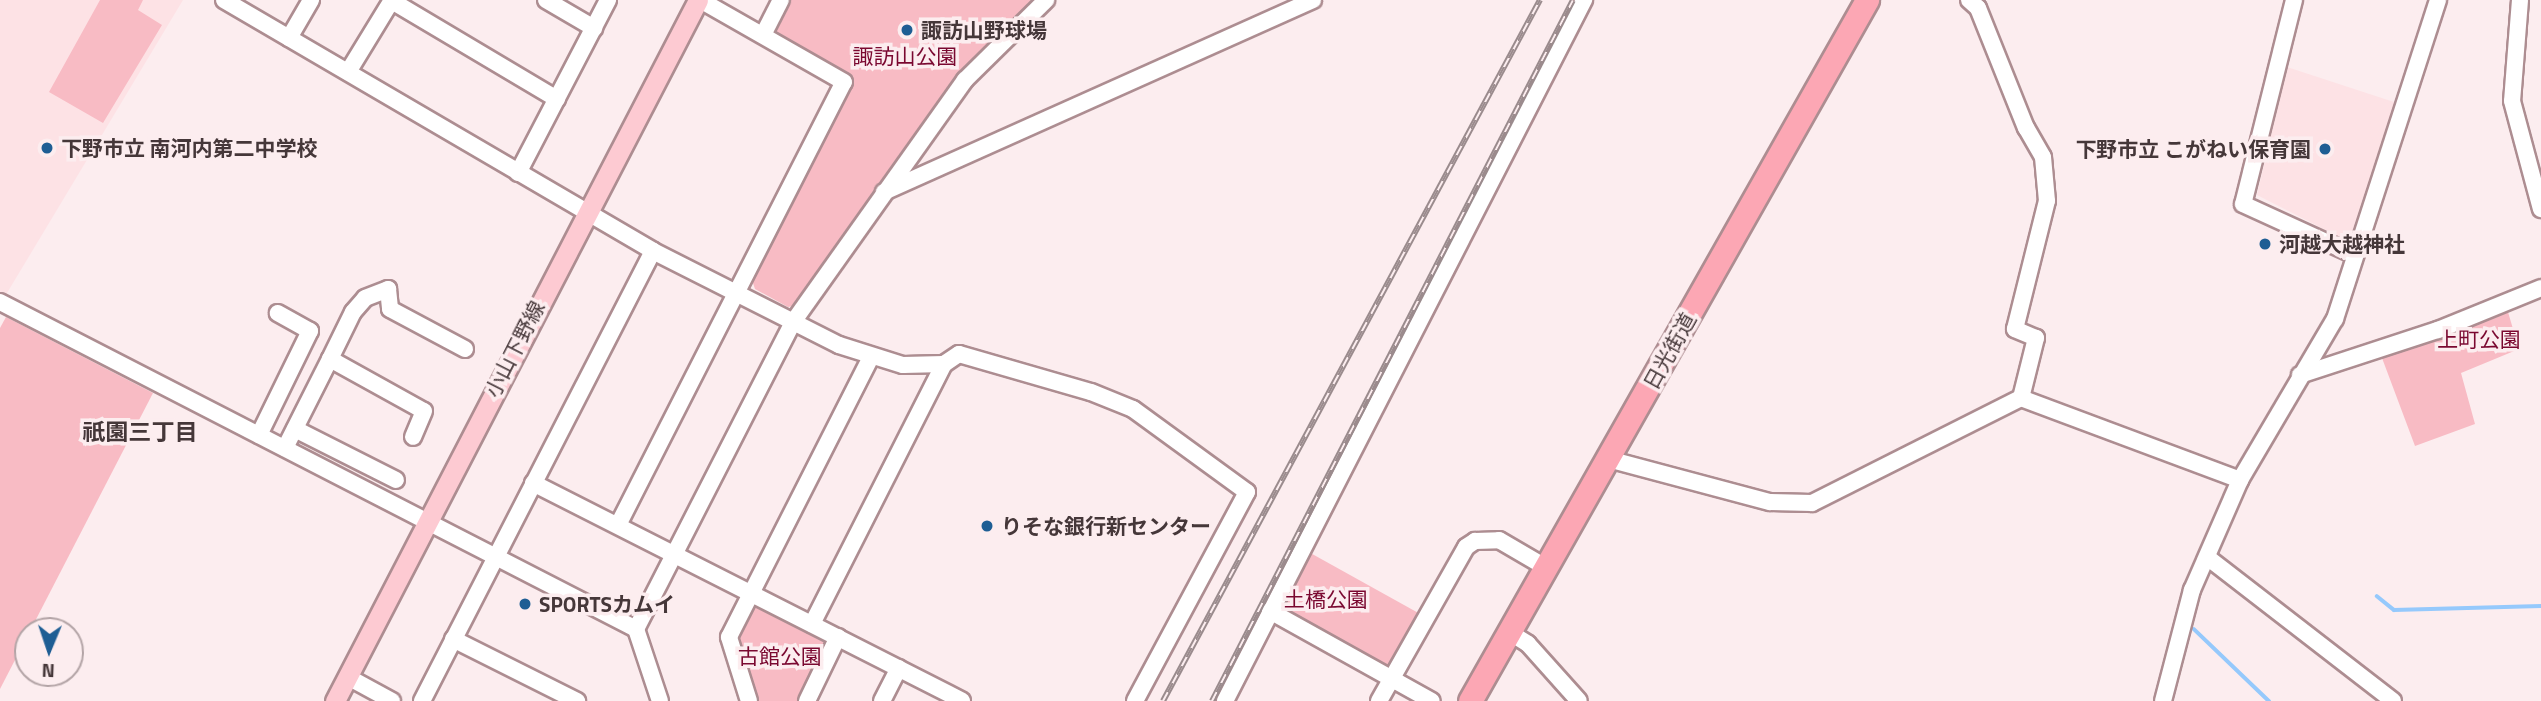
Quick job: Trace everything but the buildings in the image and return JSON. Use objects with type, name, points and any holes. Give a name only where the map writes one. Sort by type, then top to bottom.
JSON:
[{"type":"highway","name":"日光街道","points":[[1470,701],[1867,0]]},
{"type":"main road","name":"小山下野線","points":[[335,701],[585,212],[699,0]]},
{"type":"street","points":[[224,0],[585,212],[734,294],[871,357],[903,365],[944,364]]},
{"type":"street","points":[[289,37],[312,0]]},
{"type":"street","points":[[348,72],[392,0],[557,99]]},
{"type":"street","points":[[546,0],[594,28]]},
{"type":"street","points":[[518,173],[608,0]]},
{"type":"street","points":[[618,525],[844,82],[699,0]]},
{"type":"street","points":[[763,35],[781,0]]},
{"type":"street","points":[[636,629],[793,322],[965,80],[1046,0]]},
{"type":"street","points":[[884,192],[1313,0]]},
{"type":"street","points":[[1225,701],[1584,0]]},
{"type":"street","points":[[1969,0],[1978,8],[2026,128],[2043,157],[2047,201],[2015,329],[2036,338],[2021,398]]},
{"type":"street","points":[[2294,0],[2243,204],[2353,254]]},
{"type":"street","points":[[2163,701],[2192,590],[2240,480],[2334,319],[2438,0]]},
{"type":"street","points":[[2520,0],[2512,101],[2541,209]]},
{"type":"street","points":[[422,701],[653,251]]},
{"type":"street","points":[[2300,375],[2438,330],[2541,288]]},
{"type":"street","points":[[285,448],[353,312],[365,298],[388,289],[390,309],[465,349]]},
{"type":"street","points":[[0,302],[495,559],[636,629],[660,701]]},
{"type":"street","points":[[259,435],[310,331],[278,313]]},
{"type":"street","points":[[812,624],[944,364],[959,354],[1133,409],[1247,492],[1135,701]]},
{"type":"street","points":[[750,701],[729,637],[871,357]]},
{"type":"street","points":[[330,359],[425,411],[413,436]]},
{"type":"street","points":[[1608,459],[1770,502],[1811,503],[2021,398],[2240,480]]},
{"type":"street","points":[[295,429],[396,480]]},
{"type":"street","points":[[534,483],[962,701]]},
{"type":"street","points":[[1379,701],[1466,548],[1475,541],[1499,540],[1547,568]]},
{"type":"street","points":[[2207,556],[2393,701]]},
{"type":"street","points":[[1269,611],[1432,701]]},
{"type":"street","points":[[1509,632],[1528,644],[1579,701]]},
{"type":"street","points":[[807,701],[838,637]]},
{"type":"street","points":[[453,639],[577,701]]},
{"type":"street","points":[[881,701],[899,668]]},
{"type":"street","points":[[348,677],[392,701]]},
{"type":"shaded area","name":"下野市立 南河内第二中学校","points":[[0,0],[183,0],[4,298],[0,296]]},
{"type":"shaded area","name":"下野市立 こがねい保育園","points":[[2287,67],[2397,103],[2351,243],[2257,195]]},
{"type":"green space","points":[[100,0],[143,0],[138,10],[162,25],[103,123],[49,92]]},
{"type":"green space","name":"諏訪山公園","points":[[787,0],[1037,0],[798,305],[788,307],[755,289],[752,280],[852,80],[776,36],[774,26]]},
{"type":"green space","name":"上町公園","points":[[2505,302],[2519,349],[2461,373],[2475,424],[2415,446],[2379,350]]},
{"type":"green space","points":[[6,317],[153,393],[37,617],[14,617],[14,662],[0,689],[0,328]]},
{"type":"green space","name":"土橋公園","points":[[1305,550],[1422,615],[1393,666],[1385,668],[1280,611],[1278,602]]},
{"type":"green space","name":"古館公園","points":[[759,604],[824,637],[827,646],[800,701],[756,701],[735,637],[751,606]]},
{"type":"waterway","points":[[2377,596],[2394,610],[2541,606]]},
{"type":"waterway","points":[[2194,629],[2269,701]]},
{"type":"railway","points":[[1163,701],[1540,0]]},
{"type":"railway","points":[[1212,701],[1573,0]]},
{"type":"place","name":"諏訪山野球場","points":[[907,30]]},
{"type":"place","name":"下野市立 南河内第二中学校","points":[[47,148]]},
{"type":"place","name":"下野市立 こがねい保育園","points":[[2325,149]]},
{"type":"place","name":"河越大越神社","points":[[2265,244]]},
{"type":"place","name":"りそな銀行新センター","points":[[987,526]]},
{"type":"place","name":"SPORTSカムイ","points":[[525,604]]},
{"type":"district","name":"祇園三丁目","points":[[140,432]]}]
